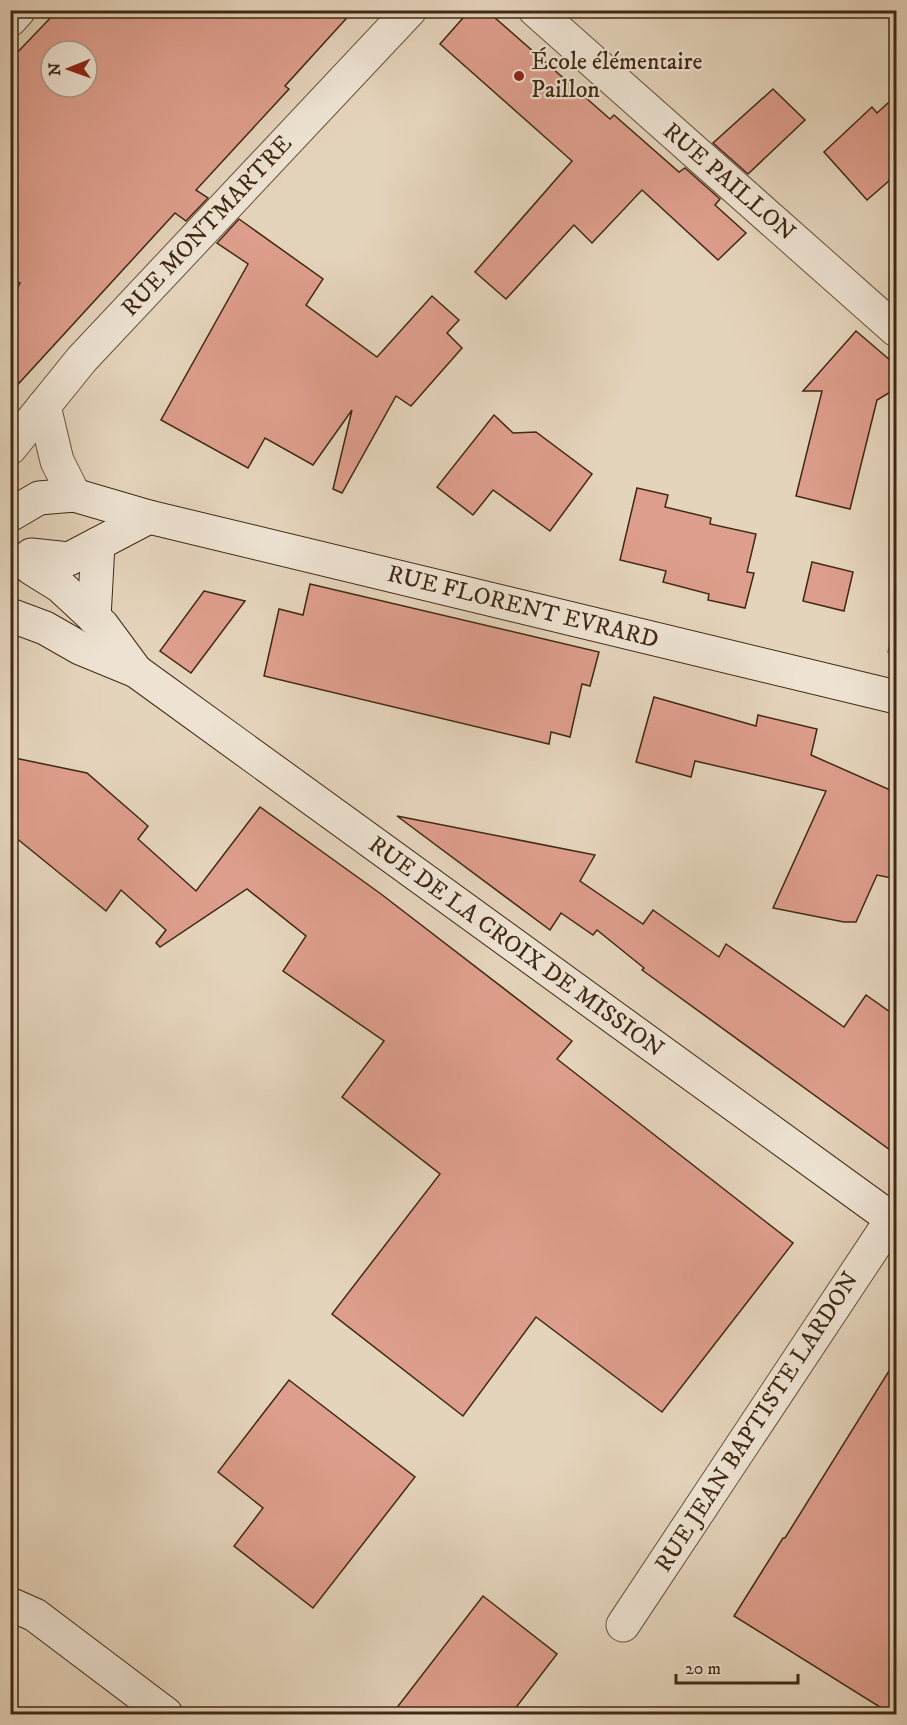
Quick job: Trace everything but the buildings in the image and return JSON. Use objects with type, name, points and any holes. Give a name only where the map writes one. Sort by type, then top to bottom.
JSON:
[{"type":"street","points":[[10,20],[20,10]]},
{"type":"street","name":"RUE MONTMARTRE","points":[[10,448],[82,359],[410,10]]},
{"type":"street","name":"RUE PAILLON","points":[[535,10],[897,330]]},
{"type":"street","points":[[44,406],[57,461],[74,495]]},
{"type":"street","name":"RUE FLORENT EVRARD","points":[[10,517],[39,498],[74,495],[149,517],[897,697]]},
{"type":"street","points":[[10,517],[24,535],[31,562],[30,582],[10,610]]},
{"type":"street","points":[[31,562],[69,559],[149,517]]},
{"type":"street","points":[[94,618],[98,544]]},
{"type":"street","name":"RUE DE LA CROIX DE MISSION","points":[[31,562],[102,626],[136,671]]},
{"type":"street","name":"RUE DE LA CROIX DE MISSION","points":[[10,615],[45,628],[80,648],[136,671],[894,1220]]},
{"type":"street","name":"RUE JEAN BAPTISTE LARDON","points":[[623,1625],[894,1220]]},
{"type":"street","points":[[10,1604],[35,1615],[166,1714]]},
{"type":"green space","points":[[896,617],[896,653],[888,652]]},
{"type":"place","name":"École élémentaire Paillon","points":[[519,76]]}]
